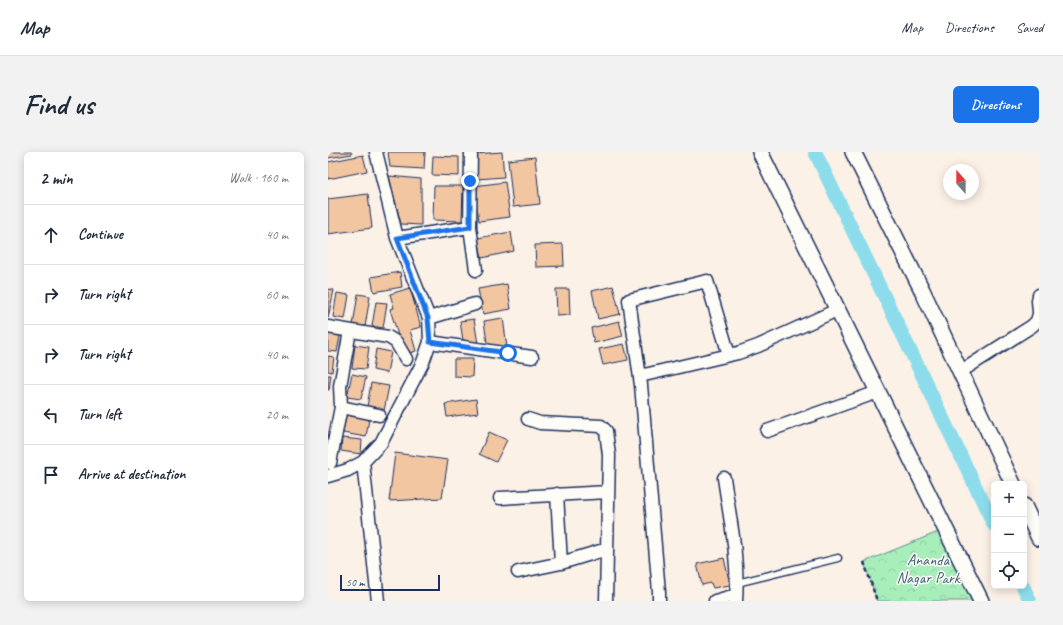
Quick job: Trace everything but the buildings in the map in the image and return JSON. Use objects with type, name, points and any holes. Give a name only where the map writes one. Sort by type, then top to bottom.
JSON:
[{"type":"street","points":[[328,476],[348,470],[363,462],[381,443],[423,362],[430,342],[428,318],[397,238],[376,152]]},
{"type":"street","points":[[470,152],[470,227],[476,270]]},
{"type":"street","points":[[760,152],[981,601]]},
{"type":"street","points":[[853,152],[922,290],[1012,481]]},
{"type":"street","points":[[397,238],[470,227]]},
{"type":"street","points":[[659,601],[640,376],[628,300],[707,281],[729,355]]},
{"type":"street","points":[[960,372],[1032,326],[1037,321],[1039,313],[1039,295]]},
{"type":"street","points":[[428,318],[475,304]]},
{"type":"street","points":[[640,376],[729,355],[758,346],[838,310]]},
{"type":"street","points":[[328,327],[388,337],[396,342],[406,358]]},
{"type":"street","points":[[330,464],[341,407],[340,386],[350,331]]},
{"type":"street","points":[[430,342],[532,357]]},
{"type":"street","points":[[767,431],[878,392]]},
{"type":"street","points":[[341,407],[380,415]]},
{"type":"street","points":[[528,419],[540,423],[601,426],[606,431],[608,440],[606,601]]},
{"type":"street","points":[[363,462],[378,601]]},
{"type":"street","points":[[715,601],[736,598],[737,583],[735,551],[724,478]]},
{"type":"street","points":[[500,498],[608,492]]},
{"type":"street","points":[[557,494],[561,563]]},
{"type":"street","points":[[1027,512],[1039,538]]},
{"type":"street","points":[[518,572],[561,563],[607,549]]},
{"type":"lane","points":[[737,583],[838,558]]},
{"type":"path","points":[[864,562],[876,601]]},
{"type":"green space","name":"Ananda Nagar Park","points":[[943,530],[980,601],[877,601],[864,562]]},
{"type":"waterway","points":[[815,152],[991,519]]},
{"type":"waterway","points":[[1024,589],[1030,601]]},
{"type":"route","points":[[470,181],[470,227],[397,238],[428,318],[430,342],[508,353]]}]
